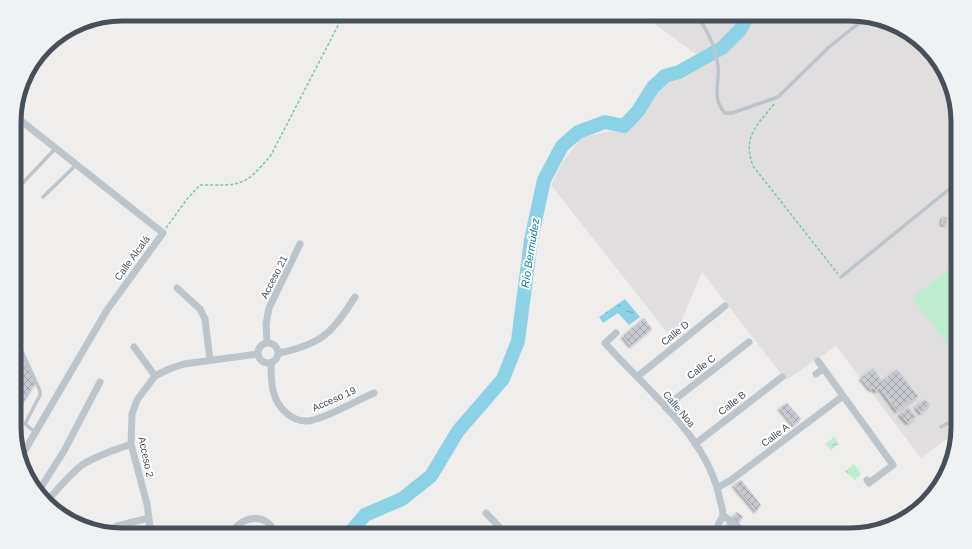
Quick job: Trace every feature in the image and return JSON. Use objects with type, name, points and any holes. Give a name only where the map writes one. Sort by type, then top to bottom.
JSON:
[{"type":"street","name":"Calle Alcalá","points":[[21,121],[163,233],[107,310],[24,452]]},
{"type":"street","name":"Acceso 21","points":[[267,343],[266,324],[269,308],[300,244]]},
{"type":"street","points":[[177,288],[200,309],[205,319],[210,360]]},
{"type":"street","points":[[279,353],[302,348],[316,342],[330,331],[355,297]]},
{"type":"street","name":"Calle D","points":[[638,376],[725,306]]},
{"type":"street","name":"Calle Noa","points":[[616,334],[605,343],[619,359],[638,376],[665,407],[695,444],[711,470],[723,515],[718,526],[719,528]]},
{"type":"street","name":"Calle C","points":[[665,407],[749,342]]},
{"type":"street","points":[[267,343],[276,347],[279,353],[276,360],[270,363],[264,363],[258,354],[262,346],[267,343]]},
{"type":"street","points":[[134,347],[155,376]]},
{"type":"street","name":"Acceso 2","points":[[151,528],[131,444],[132,414],[137,400],[155,376],[169,368],[184,364],[258,354]]},
{"type":"street","points":[[818,361],[893,465],[869,483],[867,480]]},
{"type":"street","name":"Acceso 19","points":[[270,363],[273,392],[277,403],[284,412],[296,419],[307,421],[318,418],[374,392]]},
{"type":"street","points":[[816,374],[823,369]]},
{"type":"street","name":"Calle B","points":[[695,444],[782,377]]},
{"type":"street","points":[[41,487],[64,451],[100,382]]},
{"type":"street","name":"Calle A","points":[[717,488],[731,480],[843,396]]},
{"type":"street","points":[[51,498],[83,464],[96,457],[131,444]]},
{"type":"street","points":[[44,490],[54,494]]},
{"type":"street","points":[[486,513],[501,528]]},
{"type":"street","points":[[723,515],[739,528]]},
{"type":"street","points":[[115,527],[149,518]]},
{"type":"street","points":[[234,528],[241,522],[262,518],[269,522],[272,528]]},
{"type":"lane","points":[[700,21],[709,35],[718,66],[716,98],[720,108],[725,113],[732,113],[778,97],[829,47],[862,22]]},
{"type":"lane","points":[[21,185],[55,149]]},
{"type":"lane","points":[[43,197],[76,165]]},
{"type":"lane","points":[[841,277],[951,187]]},
{"type":"lane","points":[[21,349],[40,391],[40,395],[25,424],[36,433]]},
{"type":"lane","points":[[941,426],[950,422]]},
{"type":"path","points":[[163,233],[187,199],[200,185],[233,185],[247,181],[257,172],[271,155],[340,21]]},
{"type":"path","points":[[778,97],[751,134],[748,145],[749,155],[753,166],[841,277]]},
{"type":"shaded area","points":[[651,21],[850,21],[876,24],[911,42],[930,61],[937,72],[948,96],[951,116],[951,433],[951,436],[921,458],[836,346],[786,380],[702,272],[673,340],[551,185],[564,160],[582,137],[626,128],[639,114],[656,88],[667,80],[683,77],[707,62]]},
{"type":"green space","points":[[951,267],[951,349],[912,298]]},
{"type":"green space","points":[[834,437],[839,444],[831,450],[825,444]]},
{"type":"green space","points":[[854,464],[861,474],[855,480],[845,471]]},
{"type":"water","points":[[625,299],[640,317],[629,325],[618,313],[603,323],[599,317]]},
{"type":"building","points":[[943,217],[947,217],[947,224],[942,224]]},
{"type":"building","points":[[644,318],[652,329],[631,346],[623,336]]},
{"type":"building","points":[[21,349],[36,383],[21,407]]},
{"type":"building","points":[[873,368],[882,381],[897,369],[918,396],[897,411],[880,388],[876,391],[873,388],[871,390],[861,378]]},
{"type":"building","points":[[925,399],[930,405],[921,413],[916,407]]},
{"type":"building","points":[[787,403],[801,419],[794,425],[780,408]]},
{"type":"building","points":[[908,407],[916,417],[908,423],[900,414]]},
{"type":"building","points":[[741,480],[761,505],[756,511],[734,485]]},
{"type":"building","points":[[737,512],[743,517],[735,528],[725,528]]},
{"type":"waterway","name":"Río Bermúdez","points":[[354,528],[365,515],[402,499],[431,476],[458,431],[503,379],[518,341],[531,240],[544,180],[562,146],[578,132],[605,122],[624,126],[638,111],[653,87],[665,76],[679,72],[722,48],[740,30],[745,21]]}]
